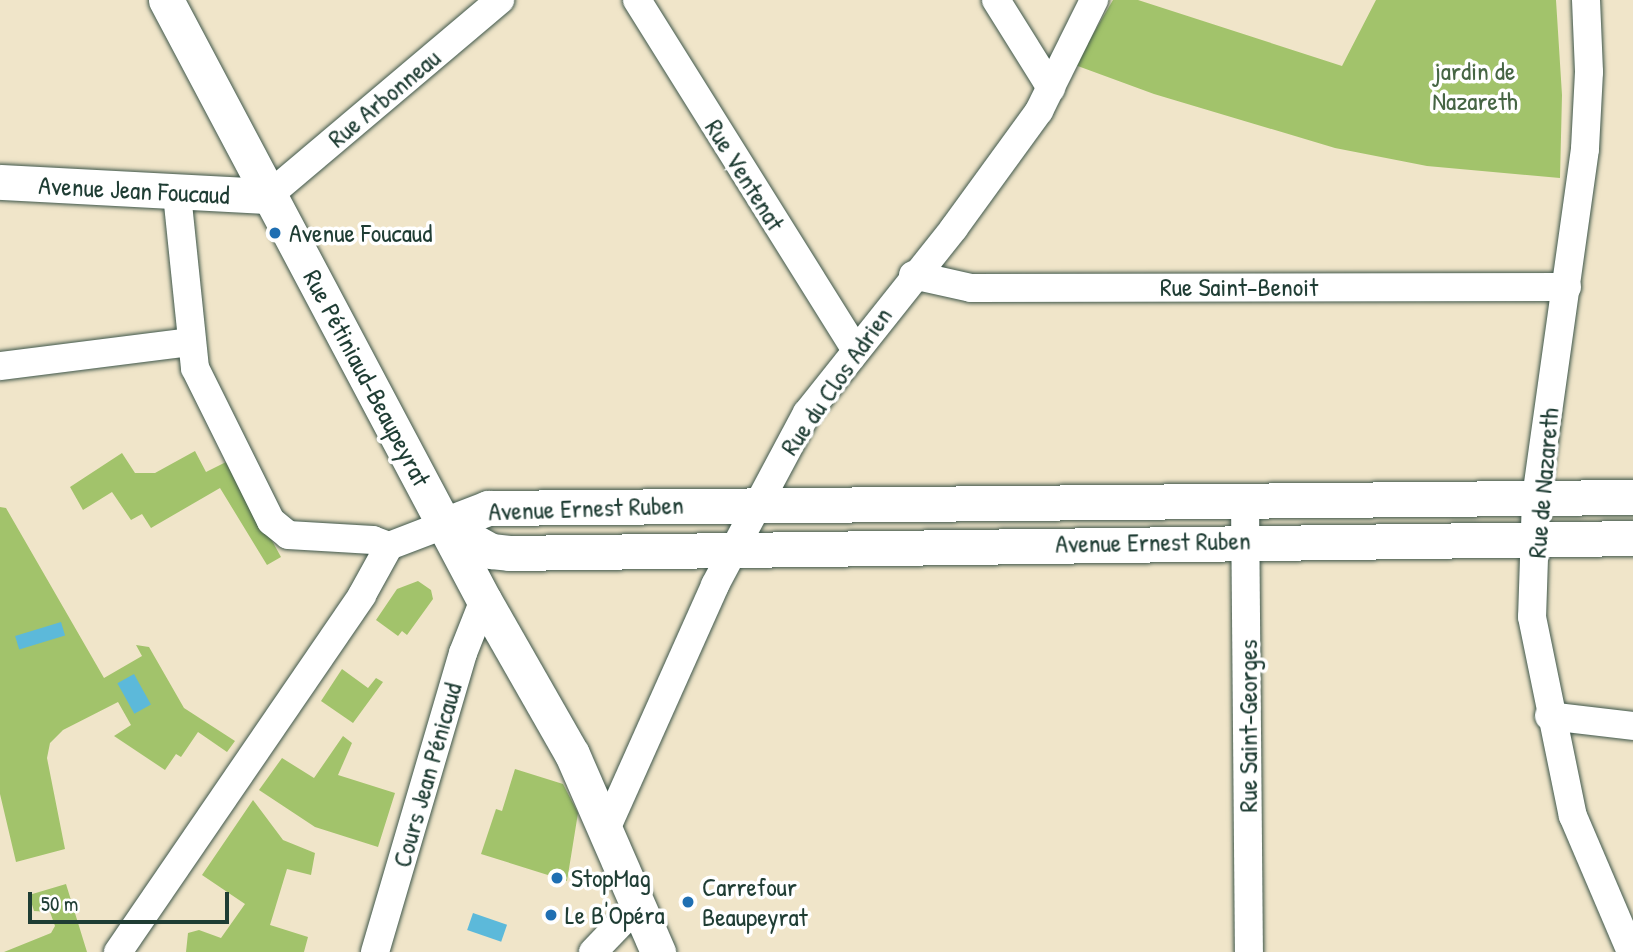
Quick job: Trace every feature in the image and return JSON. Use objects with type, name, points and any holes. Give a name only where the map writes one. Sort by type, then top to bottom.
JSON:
[{"type":"street","name":"Rue Pétiniaud-Beaupeyrat","points":[[166,0],[484,600],[572,754],[607,827]]},
{"type":"street","name":"Rue Arbonneau","points":[[268,196],[500,0]]},
{"type":"street","name":"Rue Ventenat","points":[[637,0],[855,349]]},
{"type":"street","points":[[996,0],[1051,88]]},
{"type":"street","name":"Rue du Clos Adrien","points":[[607,827],[715,585],[807,414],[913,275],[954,228],[1039,111],[1094,0]]},
{"type":"street","name":"Rue de Nazareth","points":[[1586,0],[1585,149],[1536,498],[1532,617],[1549,716],[1573,816],[1631,952]]},
{"type":"street","name":"Avenue Jean Foucaud","points":[[0,182],[177,194],[268,196]]},
{"type":"street","points":[[177,194],[195,368],[276,527],[288,535],[373,540],[389,546]]},
{"type":"street","name":"Rue Saint-Benoit","points":[[913,275],[971,288],[1567,287]]},
{"type":"street","points":[[0,366],[191,342]]},
{"type":"street","name":"Avenue Ernest Ruben","points":[[444,525],[488,508],[1633,497]]},
{"type":"street","name":"Rue Saint-Georges","points":[[1245,500],[1248,541],[1249,952]]},
{"type":"street","points":[[118,952],[362,596],[389,546],[444,525]]},
{"type":"street","name":"Avenue Ernest Ruben","points":[[444,525],[491,551],[509,553],[1248,541],[1633,538]]},
{"type":"street","name":"Cours Jean Pénicaud","points":[[376,952],[463,653],[484,600]]},
{"type":"street","points":[[1549,716],[1633,726]]},
{"type":"street","points":[[607,827],[657,952]]},
{"type":"street","points":[[593,952],[639,904]]},
{"type":"green space","name":"jardin de Nazareth","points":[[1113,0],[1138,0],[1342,66],[1376,0],[1556,0],[1562,95],[1560,178],[1427,166],[1335,148],[1154,94],[1075,65]]},
{"type":"green space","points":[[195,451],[206,472],[228,461],[281,557],[267,565],[220,488],[151,528],[142,514],[131,520],[112,492],[83,510],[70,487],[122,453],[135,473],[155,473]]},
{"type":"green space","points":[[0,507],[6,508],[104,678],[142,656],[136,645],[149,647],[184,708],[235,741],[227,752],[198,732],[181,757],[176,754],[165,770],[114,736],[131,725],[118,702],[63,730],[50,743],[47,758],[65,849],[16,862],[0,794]]},
{"type":"green space","points":[[418,581],[431,590],[433,599],[407,635],[402,631],[398,636],[376,620],[397,589]]},
{"type":"green space","points":[[342,669],[368,688],[376,678],[383,682],[353,723],[321,701]]},
{"type":"green space","points":[[343,736],[352,743],[338,775],[395,793],[378,847],[315,827],[259,790],[282,758],[314,778]]},
{"type":"green space","points":[[515,769],[563,784],[578,813],[567,881],[481,854],[496,809],[502,811]]},
{"type":"green space","points":[[253,800],[283,840],[315,853],[311,875],[287,869],[270,925],[308,937],[304,952],[186,952],[188,933],[199,930],[221,938],[245,904],[202,875]]},
{"type":"green space","points":[[66,884],[87,952],[4,952],[51,933],[55,926],[50,912],[34,911],[29,895]]},
{"type":"water","points":[[61,622],[65,635],[19,649],[15,636]]},
{"type":"water","points":[[134,674],[151,705],[134,714],[117,683]]},
{"type":"water","points":[[473,913],[507,925],[501,942],[467,930]]},
{"type":"place","name":"Avenue Foucaud","points":[[275,233]]},
{"type":"place","name":"StopMag","points":[[557,878]]},
{"type":"place","name":"Carrefour Beaupeyrat","points":[[688,902]]},
{"type":"place","name":"Le B'Opéra","points":[[551,915]]}]
